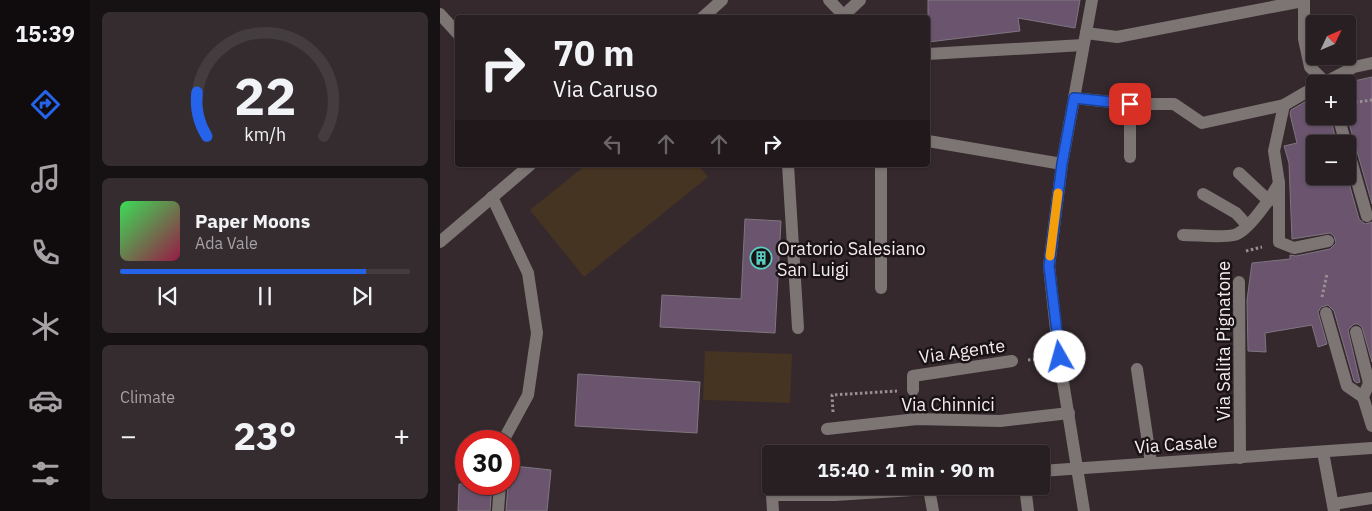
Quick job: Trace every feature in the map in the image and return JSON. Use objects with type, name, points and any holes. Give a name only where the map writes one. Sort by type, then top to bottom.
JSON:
[{"type":"street","points":[[708,15],[722,0]]},
{"type":"street","points":[[829,0],[844,15]]},
{"type":"street","points":[[846,15],[860,0]]},
{"type":"street","points":[[1084,511],[1060,357],[1049,266],[1062,164],[1092,0]]},
{"type":"street","points":[[930,54],[1117,37],[1303,0],[1304,39],[1310,67],[1316,75]]},
{"type":"street","points":[[440,14],[455,31]]},
{"type":"street","points":[[1339,75],[1354,67],[1372,63]]},
{"type":"street","points":[[1074,98],[1130,104],[1174,104],[1202,123],[1284,105],[1306,93]]},
{"type":"street","points":[[1130,104],[1130,157]]},
{"type":"street","points":[[1284,105],[1274,151],[1280,183],[1279,242],[1294,248],[1328,241]]},
{"type":"street","points":[[930,142],[1062,164]]},
{"type":"street","points":[[440,242],[528,167]]},
{"type":"street","points":[[788,167],[798,328]]},
{"type":"street","points":[[881,167],[881,288]]},
{"type":"street","points":[[1239,173],[1269,201]]},
{"type":"street","points":[[1356,178],[1367,216]]},
{"type":"street","points":[[1183,235],[1235,235],[1248,225],[1269,201],[1280,183]]},
{"type":"street","points":[[1203,194],[1236,213],[1248,225]]},
{"type":"street","points":[[492,197],[528,274],[537,333],[528,395],[509,430]]},
{"type":"street","name":"Via Salita Pignatone","points":[[1239,282],[1240,458]]},
{"type":"street","points":[[1326,313],[1347,386],[1363,397]]},
{"type":"street","points":[[1356,332],[1368,383],[1363,397],[1372,426]]},
{"type":"street","name":"Via Agente","points":[[913,390],[913,376],[1012,361]]},
{"type":"street","points":[[1138,369],[1150,463]]},
{"type":"street","name":"Via Chinnici","points":[[827,428],[917,419],[1000,421],[1069,413]]},
{"type":"street","name":"Via Casale","points":[[1050,470],[1372,448]]},
{"type":"street","points":[[1323,452],[1333,507],[1372,498]]},
{"type":"street","points":[[498,511],[499,495]]},
{"type":"street","points":[[772,495],[774,511]]},
{"type":"street","points":[[930,495],[933,511]]},
{"type":"street","points":[[1026,495],[1028,511]]},
{"type":"path","points":[[1356,103],[1372,100]]},
{"type":"path","name":"Via Salita Pignatone","points":[[1239,282],[1240,253],[1279,242]]},
{"type":"path","points":[[1321,294],[1326,274]]},
{"type":"path","name":"Via Agente","points":[[1012,361],[1060,357]]},
{"type":"path","points":[[832,395],[913,390]]},
{"type":"shaded area","points":[[584,167],[700,167],[708,177],[584,277],[530,210]]},
{"type":"shaded area","points":[[705,351],[792,354],[790,403],[703,400]]},
{"type":"building","points":[[928,0],[1080,0],[1075,28],[1018,18],[1020,31],[930,42],[930,15],[928,15]]},
{"type":"building","points":[[1372,77],[1372,204],[1356,148],[1356,135],[1352,135],[1350,125],[1356,125],[1356,80]]},
{"type":"building","points":[[1306,101],[1306,125],[1332,125],[1335,135],[1306,135],[1306,185],[1350,185],[1359,219],[1365,224],[1372,222],[1372,362],[1362,327],[1354,324],[1348,330],[1360,382],[1357,383],[1354,381],[1334,311],[1328,305],[1321,307],[1318,312],[1327,344],[1318,347],[1312,325],[1265,333],[1266,352],[1248,351],[1247,300],[1252,263],[1290,259],[1290,255],[1296,256],[1330,249],[1336,243],[1334,236],[1330,233],[1292,239],[1289,163],[1284,146],[1297,143],[1290,114],[1291,110]]},
{"type":"building","name":"Oratorio Salesiano San Luigi","points":[[745,219],[781,221],[775,333],[660,327],[662,295],[741,299]]},
{"type":"building","points":[[578,374],[700,382],[697,433],[575,426]]},
{"type":"building","points":[[520,467],[551,470],[547,511],[506,511],[507,495],[520,495]]},
{"type":"building","points":[[459,495],[491,495],[490,511],[458,511]]},
{"type":"slow traffic","points":[[1050,256],[1058,193]]},
{"type":"place","name":"Oratorio Salesiano San Luigi","points":[[761,258]]},
{"type":"route","points":[[1060,357],[1049,266],[1062,164],[1074,98],[1130,104]]}]
